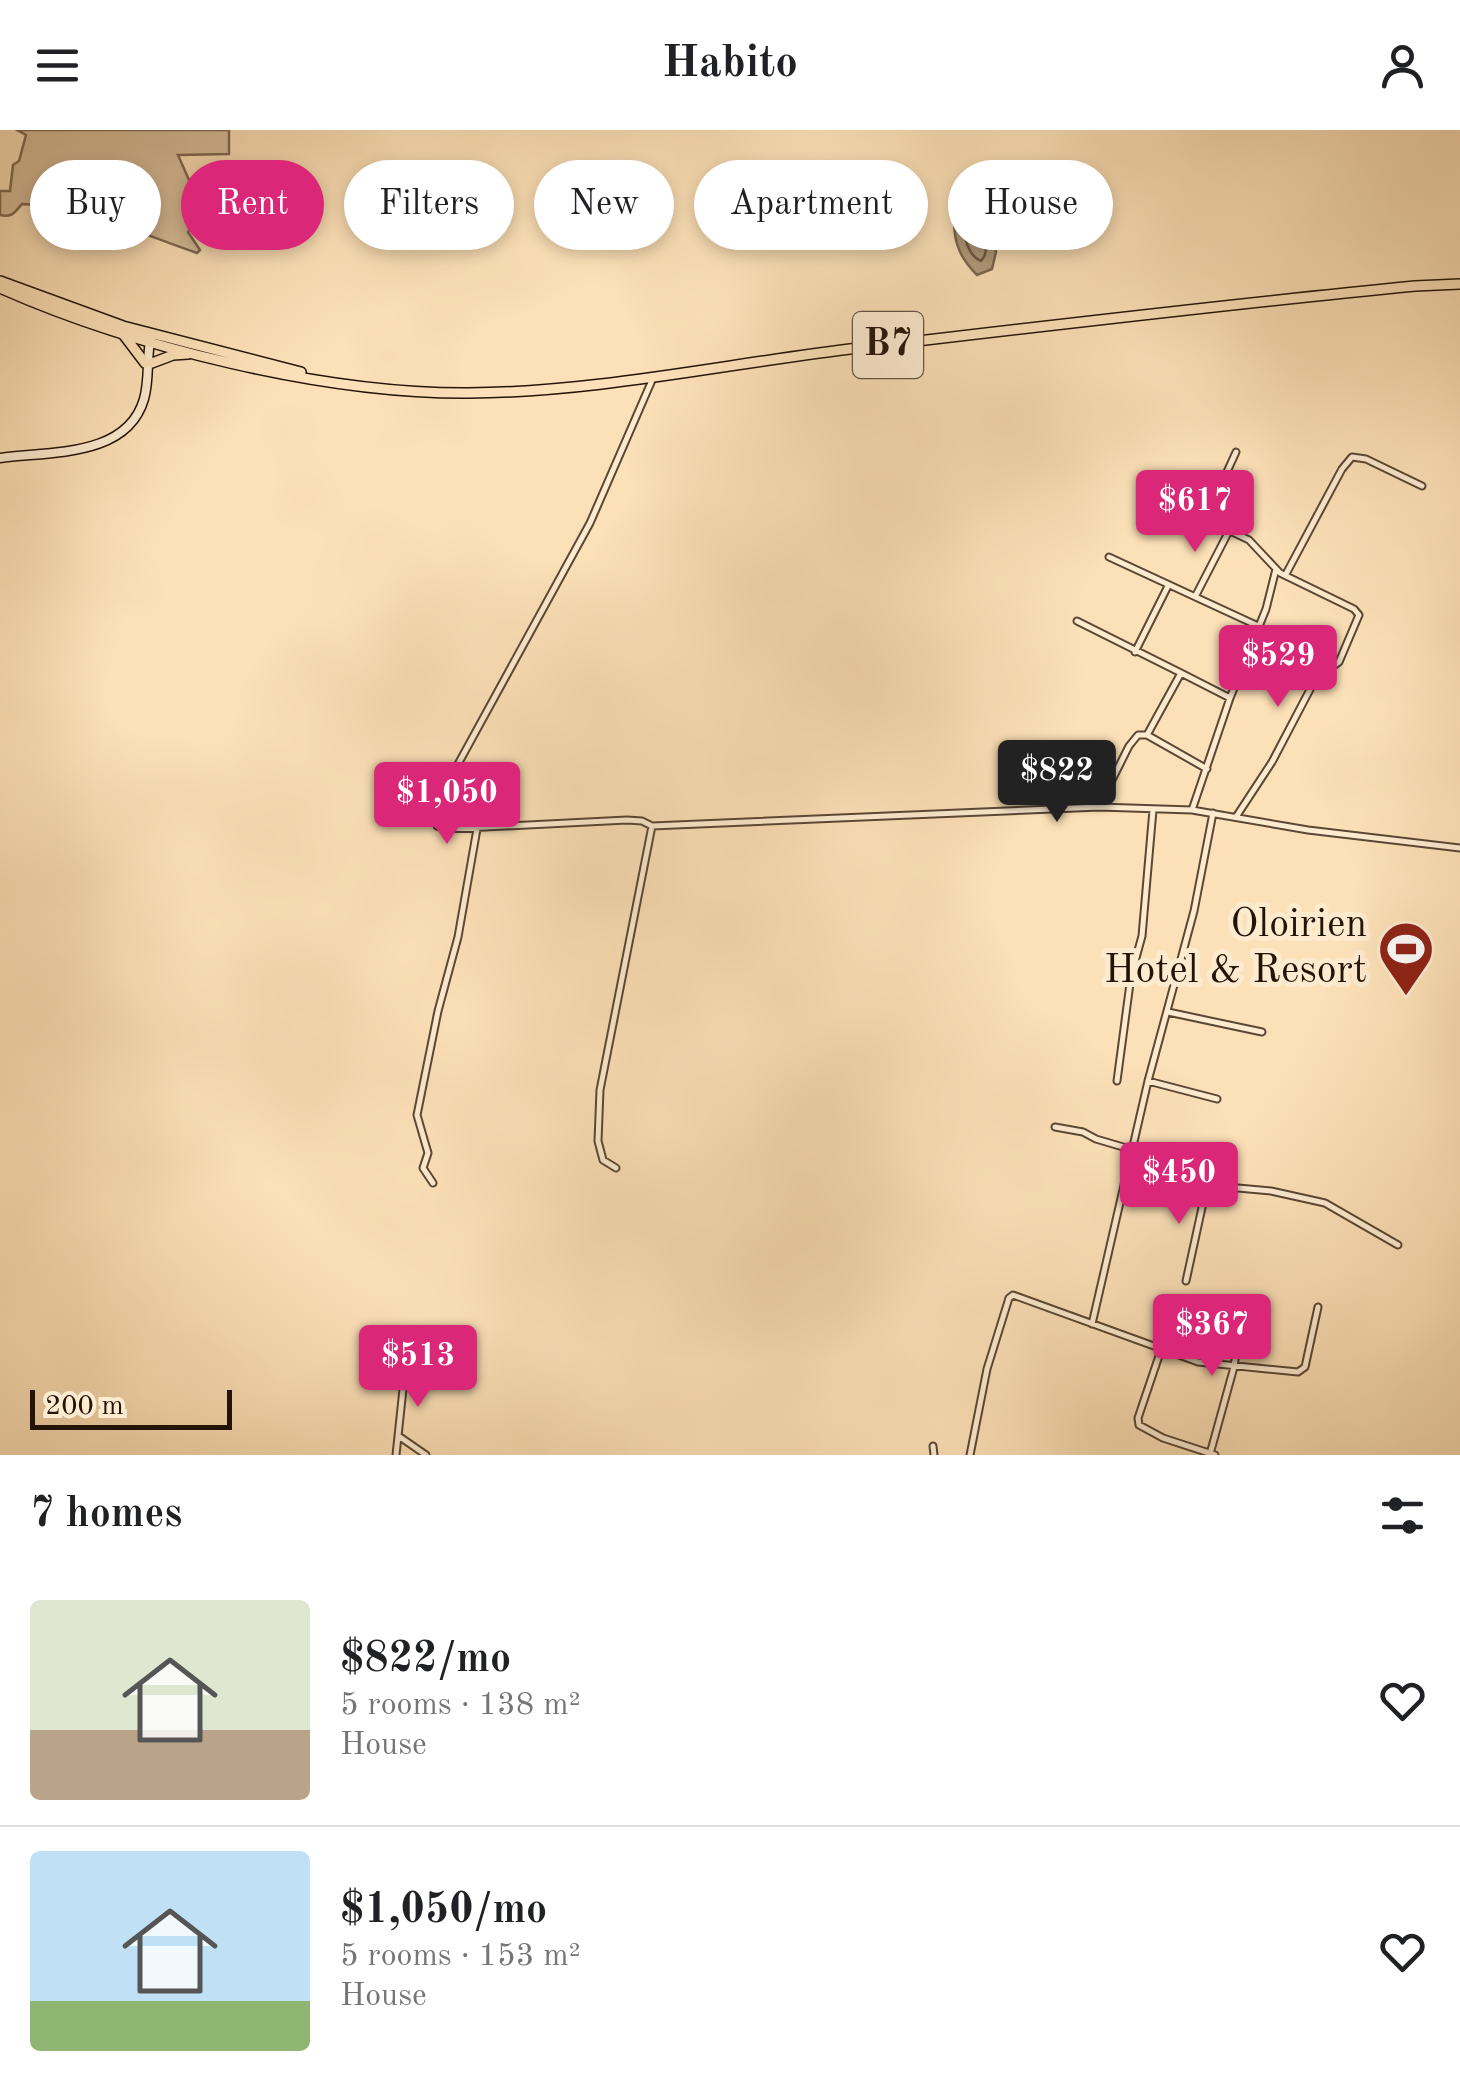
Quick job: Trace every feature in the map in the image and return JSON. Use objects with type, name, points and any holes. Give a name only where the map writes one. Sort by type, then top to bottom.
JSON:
[{"type":"main road","name":"B7","points":[[0,285],[200,354],[317,380],[471,394],[653,378],[859,348],[1142,314],[1460,284]]},
{"type":"main road","name":"B7","points":[[0,285],[122,332],[299,370],[317,380]]},
{"type":"main road","points":[[122,332],[148,367]]},
{"type":"main road","points":[[0,458],[88,447],[117,436],[140,411],[155,338]]},
{"type":"main road","points":[[148,367],[173,355],[200,354]]},
{"type":"street","points":[[653,378],[590,522],[434,808],[434,821],[440,828],[627,820],[652,826],[1099,807],[1192,810],[1308,830],[1460,848]]},
{"type":"street","points":[[1206,518],[1236,452]]},
{"type":"street","points":[[1286,574],[1352,456],[1422,486]]},
{"type":"street","points":[[1146,491],[1260,548],[1276,569],[1358,613],[1358,622],[1338,662],[1315,680],[1272,762],[1236,817]]},
{"type":"street","points":[[1195,596],[1229,531]]},
{"type":"street","points":[[1110,557],[1257,625]]},
{"type":"street","points":[[1192,810],[1253,635],[1266,609],[1276,569]]},
{"type":"street","points":[[1135,652],[1168,586]]},
{"type":"street","points":[[1077,622],[1230,698]]},
{"type":"street","points":[[1253,635],[1325,671]]},
{"type":"street","points":[[1147,735],[1181,673]]},
{"type":"street","points":[[1099,807],[1138,735],[1147,735],[1208,769]]},
{"type":"street","points":[[1117,1082],[1131,976],[1142,936],[1154,810]]},
{"type":"street","points":[[1092,1324],[1148,1081],[1194,911],[1213,813]]},
{"type":"street","points":[[616,1168],[604,1160],[598,1141],[600,1090],[652,826]]},
{"type":"street","points":[[432,1183],[422,1168],[428,1153],[417,1115],[438,1011],[458,938],[477,829]]},
{"type":"street","points":[[1168,1012],[1262,1032]]},
{"type":"street","points":[[1148,1081],[1217,1098]]},
{"type":"street","points":[[1055,1127],[1083,1132],[1201,1170],[1216,1186],[1270,1191],[1325,1203],[1398,1244]]},
{"type":"street","points":[[1186,1281],[1208,1180]]},
{"type":"street","points":[[970,1455],[987,1370],[1012,1296],[1198,1362],[1298,1372],[1304,1368],[1318,1307]]},
{"type":"street","points":[[1162,1350],[1138,1418],[1139,1426],[1162,1438],[1213,1454],[1234,1366],[1242,1308]]},
{"type":"street","points":[[396,1455],[406,1361]]},
{"type":"street","points":[[400,1437],[426,1455]]},
{"type":"street","points":[[933,1446],[934,1455]]},
{"type":"shaded area","points":[[17,130],[229,130],[229,154],[178,155],[181,247],[161,240],[161,160],[30,160],[30,205],[22,204],[10,215],[0,215],[0,191],[10,191],[13,165],[19,161],[26,135]]},
{"type":"water","points":[[996,250],[992,269],[977,275],[960,251]]},
{"type":"place","name":"Oloirien Hotel & Resort","points":[[1406,998]]}]
